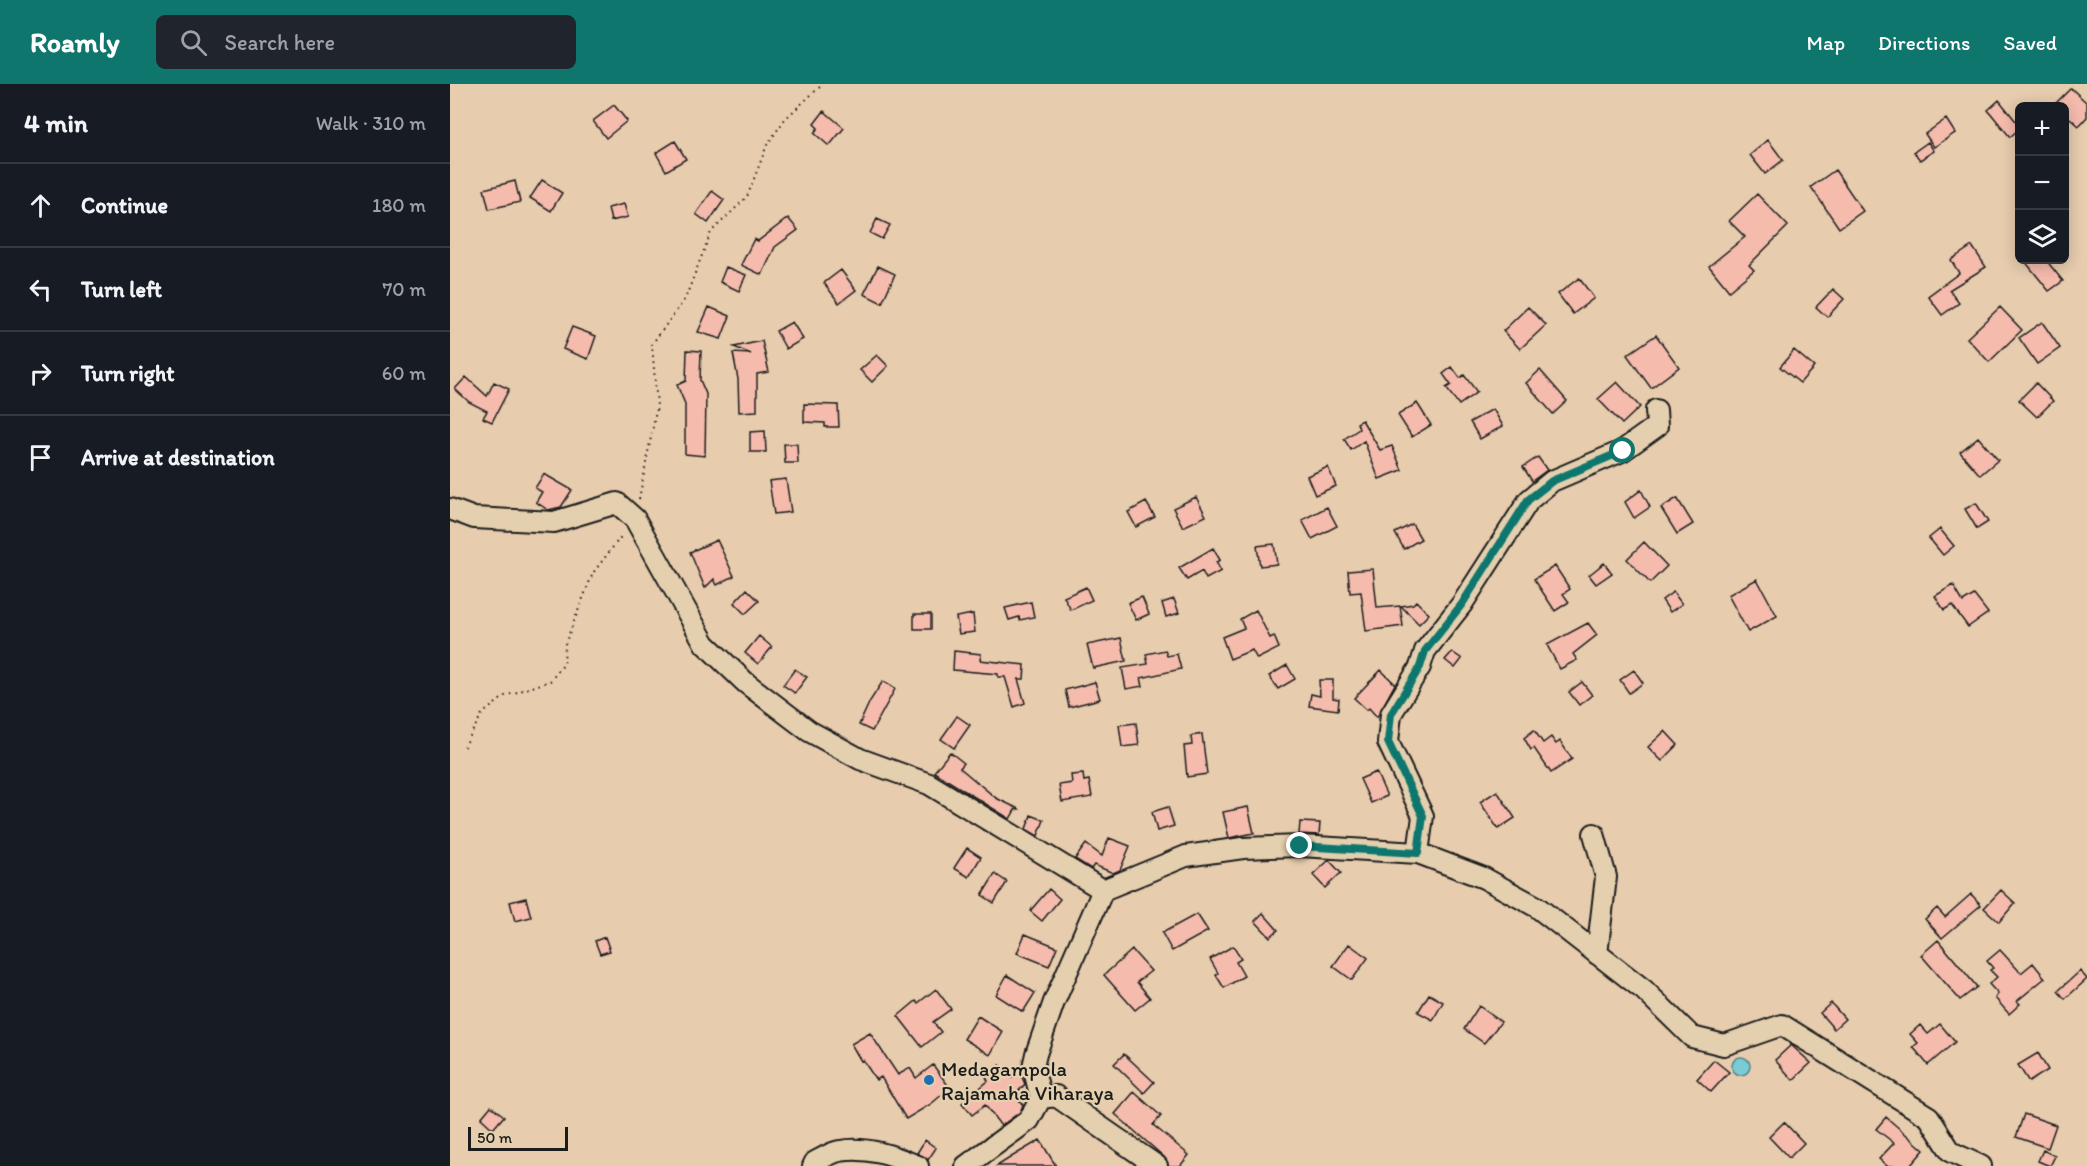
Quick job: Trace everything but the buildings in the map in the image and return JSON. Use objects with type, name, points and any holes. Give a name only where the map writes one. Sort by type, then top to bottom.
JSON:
[{"type":"street","points":[[1418,853],[1423,816],[1388,742],[1391,714],[1420,667],[1425,651],[1462,604],[1528,500],[1552,481],[1623,451],[1657,426],[1656,410]]},
{"type":"street","points":[[450,509],[474,518],[554,522],[617,503],[635,519],[705,644],[746,682],[809,731],[860,759],[929,784],[1103,890]]},
{"type":"street","points":[[1594,834],[1606,877],[1598,954]]},
{"type":"street","points":[[966,1166],[1029,1120],[1041,1098],[1033,1067],[1036,1054],[1054,1002],[1103,890],[1186,856],[1243,848],[1300,846],[1418,853],[1484,878],[1537,907],[1644,990],[1692,1036],[1724,1045],[1782,1025],[1929,1117],[1951,1152],[1981,1166]]},
{"type":"street","points":[[1041,1098],[1056,1096],[1157,1166]]},
{"type":"street","points":[[813,1166],[815,1162],[839,1151],[861,1150],[893,1156],[918,1166]]},
{"type":"path","points":[[464,747],[482,714],[505,696],[550,681],[564,664],[565,644],[593,573],[635,519],[657,406],[652,344],[685,299],[711,232],[747,197],[767,145],[785,119],[823,84]]},
{"type":"water","points":[[1737,1057],[1745,1057],[1750,1062],[1748,1073],[1737,1075],[1732,1070],[1732,1062]]},
{"type":"place","name":"Medagampola Rajamaha Viharaya","points":[[929,1080]]},
{"type":"route","points":[[1300,846],[1418,853],[1423,816],[1388,742],[1391,714],[1420,667],[1425,651],[1462,604],[1528,500],[1552,481],[1623,451]]}]
